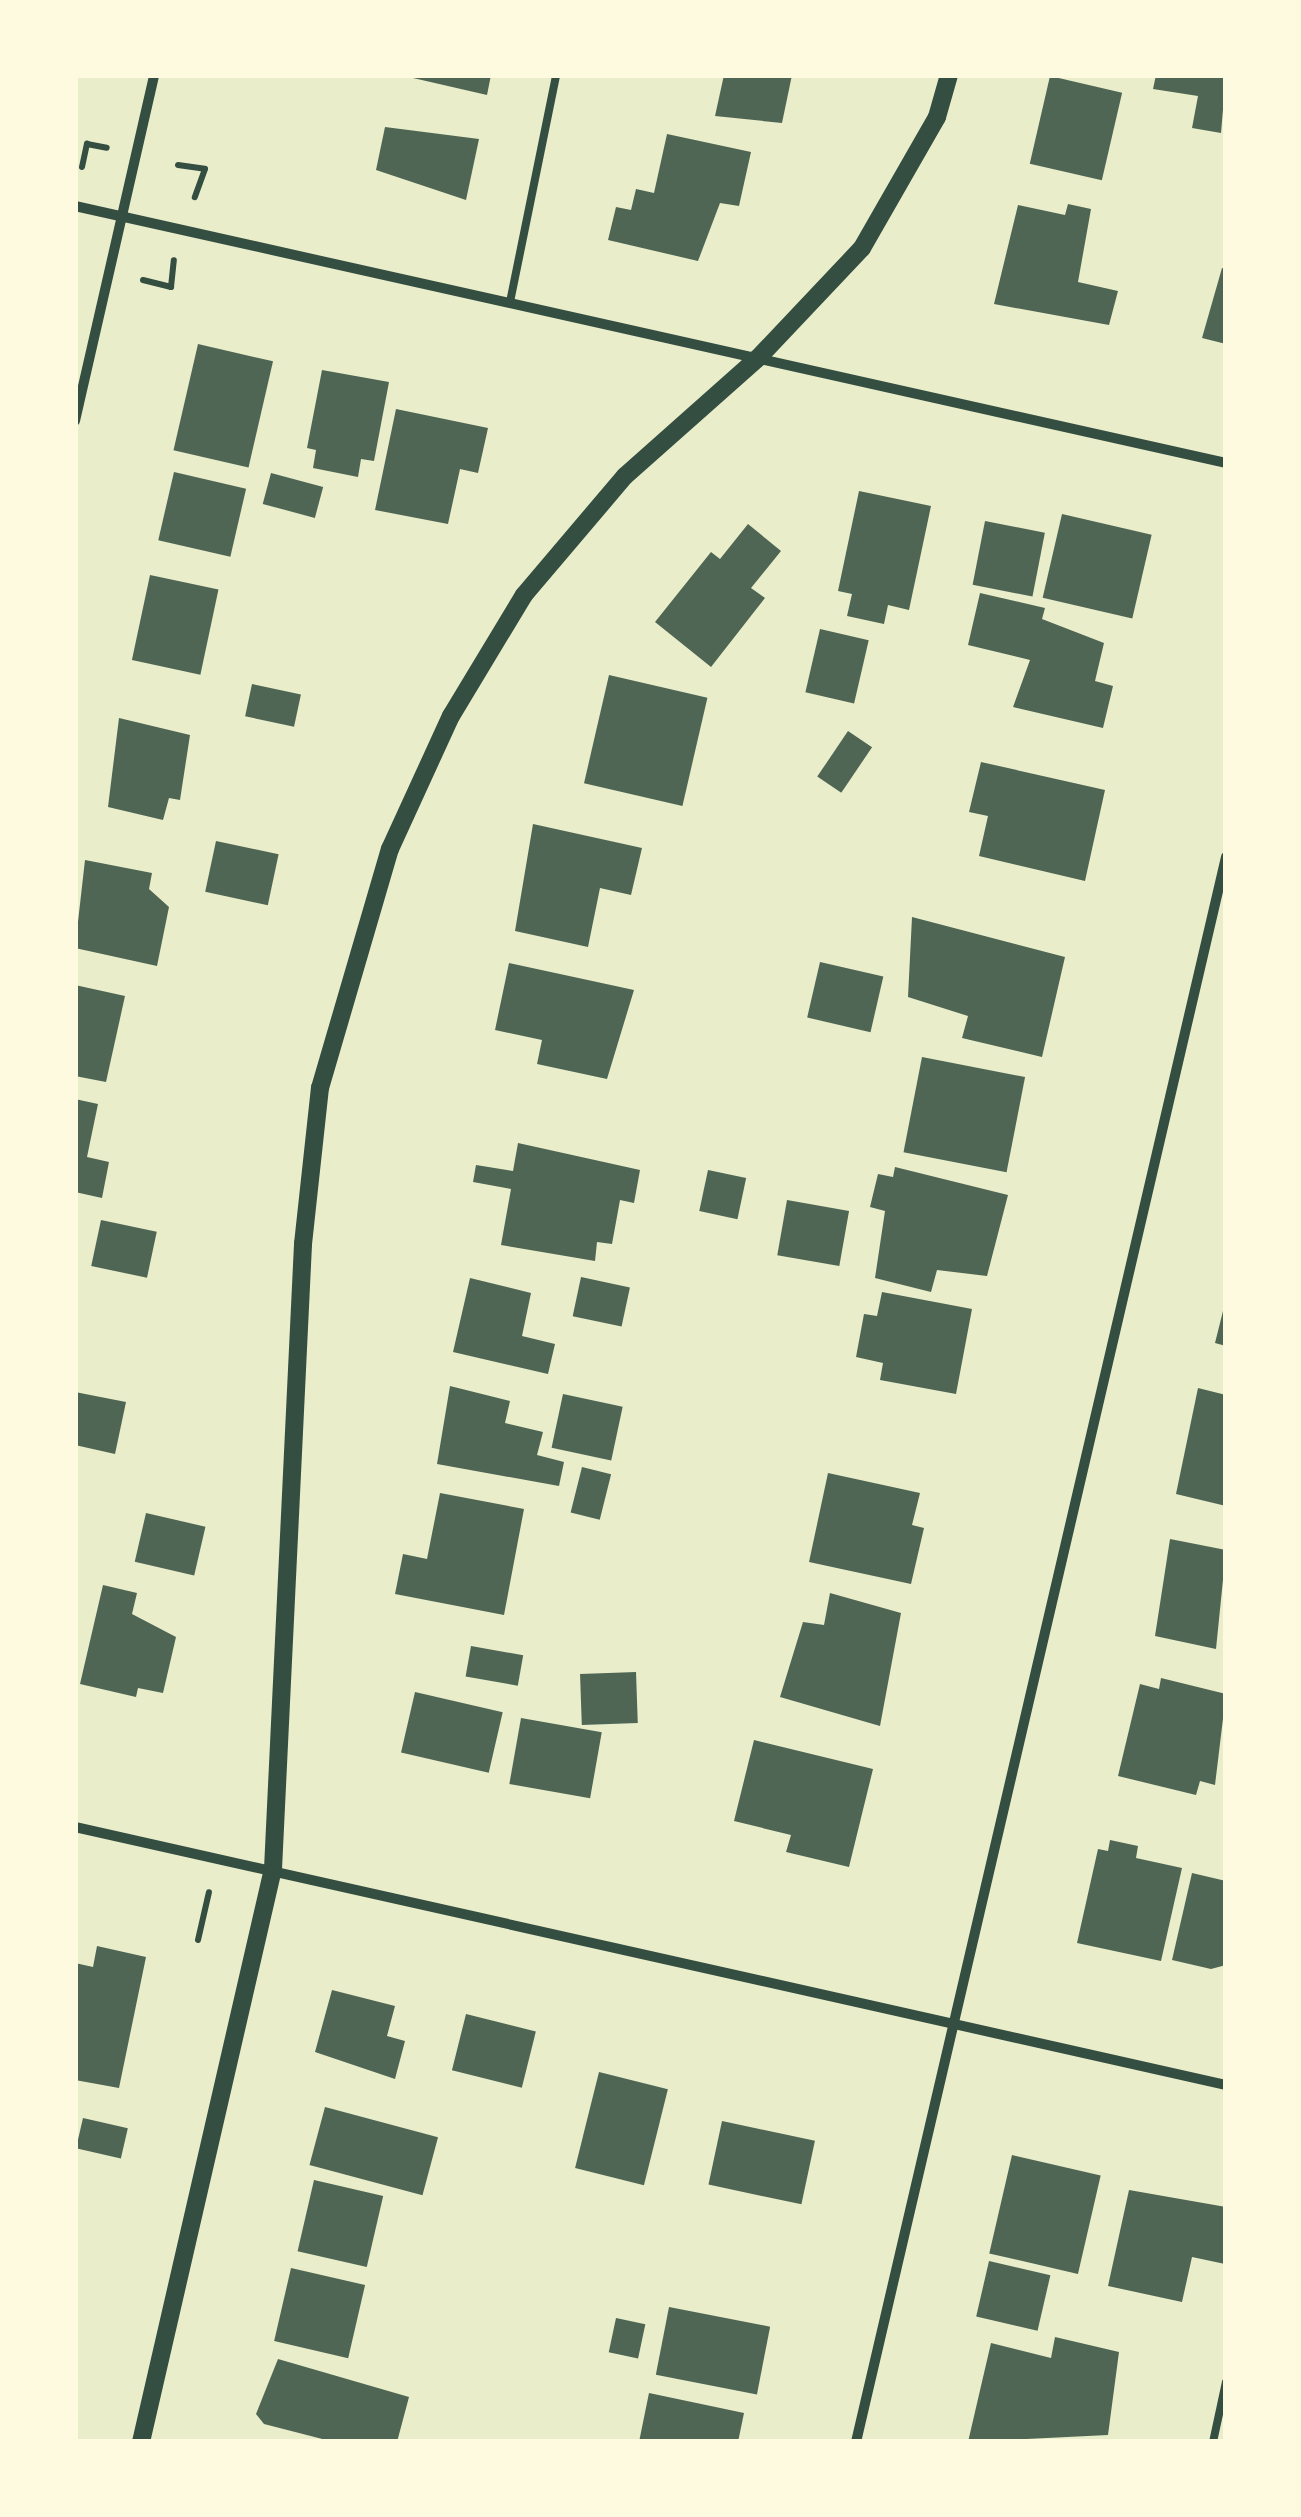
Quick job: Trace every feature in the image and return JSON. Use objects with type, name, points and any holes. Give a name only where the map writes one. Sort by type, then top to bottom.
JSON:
[{"type":"street","points":[[75,421],[154,75]]},
{"type":"street","points":[[141,2442],[272,1869],[303,1244],[320,1088],[390,849],[451,716],[524,596],[625,476],[758,358],[862,248],[937,117],[949,75]]},
{"type":"street","points":[[75,206],[1226,462]]},
{"type":"street","points":[[856,2442],[1226,857]]},
{"type":"street","points":[[75,1827],[1226,2085]]},
{"type":"lane","points":[[510,302],[556,75]]},
{"type":"lane","points":[[1213,2442],[1226,2382]]},
{"type":"path","points":[[82,167],[87,144],[110,149]]},
{"type":"path","points":[[178,165],[205,169],[195,197]]},
{"type":"path","points":[[143,280],[171,287],[175,254]]},
{"type":"path","points":[[198,1940],[209,1892]]},
{"type":"building","points":[[400,75],[491,75],[487,95]]},
{"type":"building","points":[[724,75],[792,75],[782,123],[715,116]]},
{"type":"building","points":[[1156,75],[1226,75],[1221,133],[1192,128],[1198,96],[1153,89]]},
{"type":"building","points":[[1050,76],[1122,93],[1102,180],[1030,164]]},
{"type":"building","points":[[385,127],[479,139],[466,200],[376,170]]},
{"type":"building","points":[[667,134],[751,152],[739,206],[720,203],[698,261],[608,240],[616,207],[631,210],[636,189],[654,193]]},
{"type":"building","points":[[1068,204],[1091,209],[1078,282],[1118,291],[1109,325],[994,304],[1018,205],[1065,215]]},
{"type":"building","points":[[1222,268],[1226,269],[1226,344],[1202,338]]},
{"type":"building","points":[[198,344],[273,361],[249,468],[173,450]]},
{"type":"building","points":[[322,370],[389,382],[374,461],[361,459],[358,477],[313,468],[316,450],[307,448]]},
{"type":"building","points":[[396,409],[488,428],[478,473],[460,469],[448,524],[375,510]]},
{"type":"building","points":[[174,472],[246,489],[230,557],[158,540]]},
{"type":"building","points":[[271,473],[323,487],[315,518],[263,504]]},
{"type":"building","points":[[859,491],[931,506],[909,610],[888,605],[884,624],[847,616],[852,594],[838,591]]},
{"type":"building","points":[[1062,514],[1152,535],[1132,618],[1043,598]]},
{"type":"building","points":[[985,521],[1045,533],[1032,596],[973,585]]},
{"type":"building","points":[[748,524],[781,551],[751,588],[765,598],[711,667],[655,622],[711,552],[720,559]]},
{"type":"building","points":[[150,575],[218,590],[200,675],[132,660]]},
{"type":"building","points":[[980,593],[1045,608],[1042,619],[1104,643],[1095,681],[1113,686],[1103,728],[1013,707],[1030,660],[968,645]]},
{"type":"building","points":[[820,629],[869,640],[854,704],[805,692]]},
{"type":"building","points":[[609,675],[707,698],[682,806],[584,783]]},
{"type":"building","points":[[252,684],[301,694],[294,727],[245,716]]},
{"type":"building","points":[[119,718],[190,735],[180,800],[169,798],[163,820],[108,807]]},
{"type":"building","points":[[848,731],[872,747],[841,793],[817,777]]},
{"type":"building","points":[[981,762],[1105,790],[1085,881],[979,856],[988,816],[969,812]]},
{"type":"building","points":[[533,824],[642,848],[631,895],[600,888],[588,947],[515,931]]},
{"type":"building","points":[[216,841],[279,854],[268,905],[205,892]]},
{"type":"building","points":[[85,860],[152,873],[149,889],[169,907],[157,966],[75,948]]},
{"type":"building","points":[[912,917],[1065,957],[1042,1057],[962,1038],[968,1016],[908,997]]},
{"type":"building","points":[[820,962],[883,977],[871,1032],[807,1018]]},
{"type":"building","points":[[509,963],[634,990],[607,1079],[537,1064],[542,1040],[495,1030]]},
{"type":"building","points":[[75,985],[125,996],[106,1082],[75,1076]]},
{"type":"building","points":[[922,1057],[1025,1077],[1007,1172],[903,1152]]},
{"type":"building","points":[[75,1099],[98,1104],[87,1157],[109,1162],[102,1198],[75,1192]]},
{"type":"building","points":[[518,1143],[640,1170],[634,1203],[620,1200],[612,1244],[597,1242],[595,1261],[501,1245],[511,1189],[473,1182],[476,1165],[513,1171]]},
{"type":"building","points":[[895,1167],[1008,1195],[987,1276],[937,1270],[931,1292],[875,1278],[885,1211],[870,1207],[878,1174],[893,1177]]},
{"type":"building","points":[[708,1170],[746,1178],[737,1219],[699,1211]]},
{"type":"building","points":[[787,1200],[849,1211],[839,1266],[777,1255]]},
{"type":"building","points":[[101,1220],[157,1232],[147,1278],[91,1266]]},
{"type":"building","points":[[581,1277],[630,1287],[622,1327],[573,1316]]},
{"type":"building","points":[[470,1278],[531,1293],[522,1336],[555,1344],[548,1374],[453,1352]]},
{"type":"building","points":[[882,1292],[972,1309],[956,1394],[880,1380],[883,1363],[856,1357],[864,1314],[877,1316]]},
{"type":"building","points":[[1226,1299],[1226,1346],[1215,1343]]},
{"type":"building","points":[[450,1386],[510,1401],[505,1423],[543,1432],[537,1455],[564,1462],[559,1486],[437,1464]]},
{"type":"building","points":[[1198,1388],[1226,1395],[1226,1506],[1176,1494]]},
{"type":"building","points":[[75,1392],[126,1402],[115,1454],[75,1445]]},
{"type":"building","points":[[563,1394],[623,1407],[611,1460],[552,1448]]},
{"type":"building","points":[[582,1467],[611,1474],[600,1520],[571,1513]]},
{"type":"building","points":[[828,1473],[920,1493],[912,1525],[924,1528],[911,1584],[809,1562]]},
{"type":"building","points":[[440,1493],[524,1509],[504,1615],[395,1594],[403,1554],[427,1559]]},
{"type":"building","points":[[146,1513],[205,1527],[194,1575],[135,1562]]},
{"type":"building","points":[[1170,1539],[1226,1550],[1216,1649],[1155,1636]]},
{"type":"building","points":[[103,1585],[137,1593],[132,1614],[176,1637],[163,1693],[138,1688],[136,1697],[80,1684]]},
{"type":"building","points":[[830,1593],[901,1613],[880,1726],[780,1697],[803,1622],[824,1625]]},
{"type":"building","points":[[471,1646],[523,1655],[518,1686],[466,1677]]},
{"type":"building","points":[[636,1672],[638,1723],[582,1725],[580,1674]]},
{"type":"building","points":[[1161,1678],[1226,1694],[1215,1785],[1200,1781],[1196,1795],[1118,1776],[1140,1684],[1159,1689]]},
{"type":"building","points":[[415,1692],[503,1712],[489,1773],[401,1752]]},
{"type":"building","points":[[521,1718],[602,1732],[590,1798],[509,1784]]},
{"type":"building","points":[[754,1740],[873,1769],[849,1867],[786,1852],[791,1835],[734,1821]]},
{"type":"building","points":[[1110,1840],[1138,1846],[1136,1858],[1182,1868],[1161,1961],[1077,1943],[1098,1849],[1108,1851]]},
{"type":"building","points":[[1192,1873],[1226,1881],[1226,1965],[1211,1969],[1172,1960]]},
{"type":"building","points":[[97,1946],[146,1957],[119,2088],[75,2080],[75,1963],[93,1967]]},
{"type":"building","points":[[332,1990],[395,2006],[387,2036],[405,2041],[395,2079],[315,2052]]},
{"type":"building","points":[[466,2014],[536,2031],[522,2088],[452,2070]]},
{"type":"building","points":[[599,2072],[668,2089],[644,2185],[575,2168]]},
{"type":"building","points":[[325,2107],[438,2137],[422,2195],[309,2165]]},
{"type":"building","points":[[83,2118],[128,2128],[121,2159],[76,2148]]},
{"type":"building","points":[[722,2121],[815,2141],[801,2204],[708,2185]]},
{"type":"building","points":[[1012,2155],[1101,2175],[1078,2274],[989,2253]]},
{"type":"building","points":[[314,2180],[383,2196],[367,2267],[298,2251]]},
{"type":"building","points":[[1129,2190],[1226,2207],[1225,2264],[1192,2257],[1182,2302],[1108,2286]]},
{"type":"building","points":[[989,2261],[1050,2275],[1038,2331],[976,2317]]},
{"type":"building","points":[[291,2268],[365,2285],[348,2358],[274,2341]]},
{"type":"building","points":[[669,2307],[770,2327],[757,2394],[656,2375]]},
{"type":"building","points":[[616,2318],[645,2324],[638,2358],[609,2352]]},
{"type":"building","points":[[1055,2337],[1119,2352],[1108,2435],[968,2442],[991,2343],[1051,2358]]},
{"type":"building","points":[[278,2359],[409,2397],[397,2442],[334,2442],[264,2424],[256,2414]]},
{"type":"building","points":[[649,2393],[744,2413],[738,2442],[639,2442]]}]
